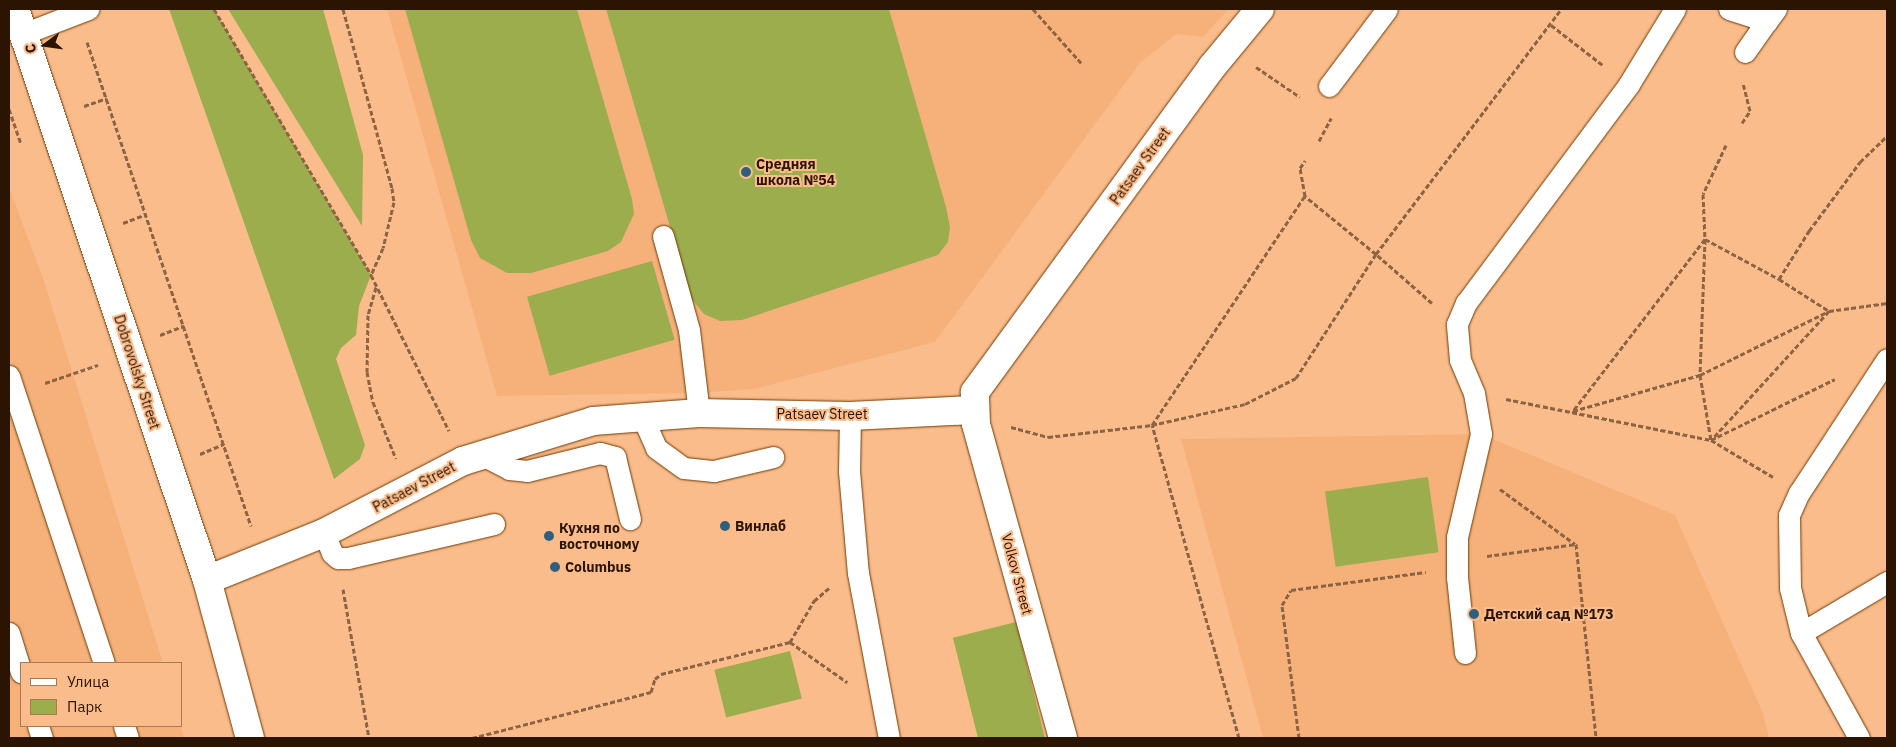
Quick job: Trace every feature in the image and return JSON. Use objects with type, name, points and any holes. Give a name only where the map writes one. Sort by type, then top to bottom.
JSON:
[{"type":"street","name":"Dobrovolsky Street","points":[[15,9],[207,580],[250,738]]},
{"type":"street","name":"Patsaev Street","points":[[207,580],[262,560],[324,533],[472,458],[593,422],[642,416],[699,413],[850,416],[973,410],[975,392],[1212,67],[1260,9]]},
{"type":"street","name":"Volkov Street","points":[[973,410],[1062,738]]},
{"type":"lane","points":[[1329,86],[1387,9]]},
{"type":"lane","points":[[1465,653],[1456,564],[1457,537],[1481,434],[1474,393],[1460,360],[1456,342],[1457,324],[1462,310],[1629,84],[1675,9]]},
{"type":"lane","points":[[1729,9],[1772,15],[1745,52]]},
{"type":"lane","points":[[23,34],[83,11]]},
{"type":"lane","points":[[663,236],[689,330],[699,413]]},
{"type":"lane","points":[[1859,738],[1801,633],[1790,588],[1787,540],[1789,515],[1799,493],[1887,359]]},
{"type":"lane","points":[[12,384],[104,662]]},
{"type":"lane","points":[[642,416],[656,448],[684,468],[714,471],[773,457]]},
{"type":"lane","points":[[850,416],[849,471],[858,573],[889,738]]},
{"type":"lane","points":[[472,458],[509,469],[527,471],[600,453],[615,457],[630,519]]},
{"type":"lane","points":[[324,533],[332,553],[338,558],[366,554],[494,524]]},
{"type":"lane","points":[[1801,633],[1887,582]]},
{"type":"lane","points":[[9,633],[20,669]]},
{"type":"path","points":[[214,9],[371,275],[472,458]]},
{"type":"path","points":[[343,9],[392,188],[394,202],[383,248],[371,275]]},
{"type":"path","points":[[1033,9],[1083,65]]},
{"type":"path","points":[[1010,427],[1048,437],[1152,425],[1246,404],[1296,378],[1376,254],[1551,25],[1561,9]]},
{"type":"path","points":[[83,11],[262,560]]},
{"type":"path","points":[[1551,25],[1629,84]]},
{"type":"path","points":[[1742,123],[1750,111],[1741,69],[1745,52]]},
{"type":"path","points":[[1779,278],[1808,231],[1860,162],[1887,136]]},
{"type":"path","points":[[1711,440],[1700,375],[1705,239],[1702,194],[1726,145]]},
{"type":"path","points":[[1305,161],[1300,168],[1305,196],[1425,297]]},
{"type":"path","points":[[1239,738],[1152,425],[1305,196]]},
{"type":"path","points":[[1572,411],[1705,239]]},
{"type":"path","points":[[1705,239],[1779,278],[1829,311]]},
{"type":"path","points":[[376,287],[368,315],[366,372],[373,402],[409,489]]},
{"type":"path","points":[[1572,411],[1700,375],[1829,311],[1887,303]]},
{"type":"path","points":[[1711,440],[1829,311]]},
{"type":"path","points":[[12,384],[101,364]]},
{"type":"path","points":[[1711,440],[1843,375]]},
{"type":"path","points":[[1474,393],[1711,440],[1799,493]]},
{"type":"path","points":[[1472,468],[1576,544],[1596,738]]},
{"type":"path","points":[[1299,738],[1282,605],[1291,590],[1576,544]]},
{"type":"path","points":[[338,558],[369,738]]},
{"type":"path","points":[[472,738],[651,692],[655,679],[661,674],[790,642],[814,601],[833,584],[858,573]]},
{"type":"path","points":[[790,642],[882,707]]},
{"type":"shaded area","name":"Средняя школа №54","points":[[387,9],[1229,9],[1203,37],[1176,34],[1140,63],[935,342],[754,389],[698,393],[497,396]]},
{"type":"shaded area","points":[[9,187],[43,278],[163,662],[20,662],[20,727],[181,727],[184,738],[9,738]]},
{"type":"shaded area","name":"Детский сад №173","points":[[1481,434],[1675,515],[1763,713],[1769,738],[1263,738],[1181,439]]},
{"type":"green space","points":[[169,9],[214,9],[371,275],[359,306],[356,335],[341,348],[336,359],[365,445],[360,459],[334,479]]},
{"type":"green space","points":[[228,9],[323,9],[363,155],[362,226]]},
{"type":"green space","points":[[405,9],[577,9],[632,199],[634,214],[621,242],[608,251],[531,273],[507,273],[480,258],[471,240]]},
{"type":"green space","points":[[606,9],[889,9],[946,207],[950,227],[948,242],[938,255],[742,320],[720,321],[704,314],[691,298]]},
{"type":"green space","points":[[652,261],[675,340],[550,376],[527,297]]},
{"type":"green space","points":[[1428,477],[1439,552],[1336,567],[1325,491]]},
{"type":"green space","points":[[1016,622],[1045,738],[978,738],[953,638]]},
{"type":"green space","points":[[790,651],[802,699],[726,717],[714,670]]},
{"type":"place","name":"Средняя школа №54","points":[[746,172]]},
{"type":"place","name":"Винлаб","points":[[725,526]]},
{"type":"place","name":"Кухня по восточному","points":[[549,536]]},
{"type":"place","name":"Columbus","points":[[555,567]]},
{"type":"place","name":"Детский сад №173","points":[[1474,614]]}]
